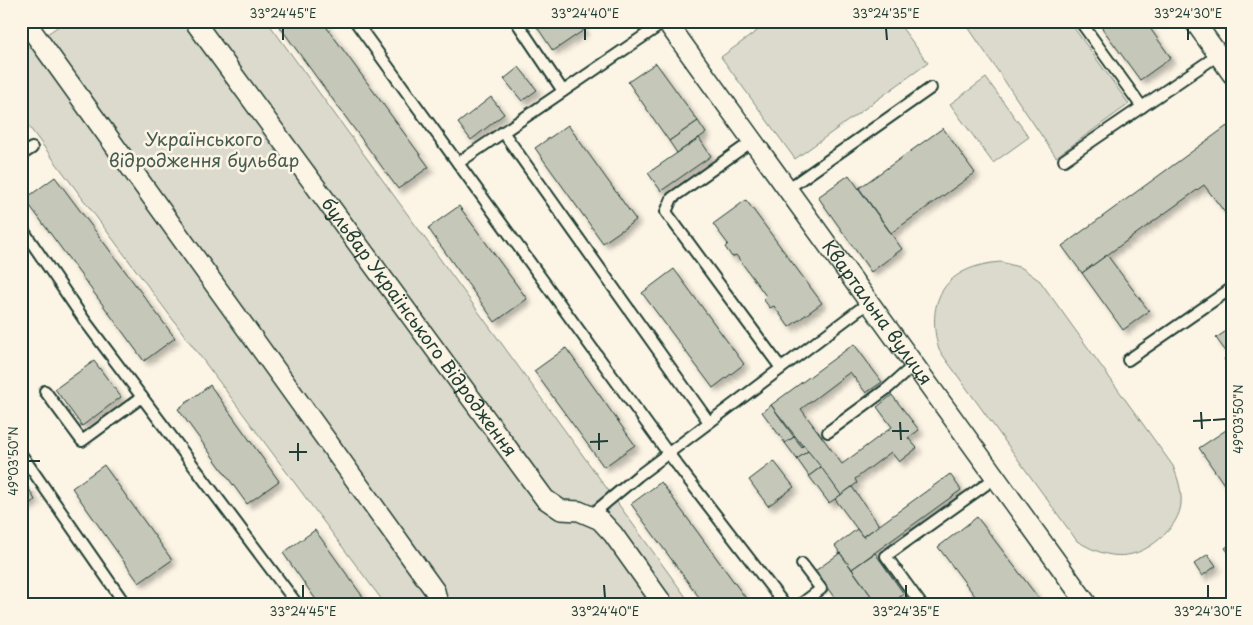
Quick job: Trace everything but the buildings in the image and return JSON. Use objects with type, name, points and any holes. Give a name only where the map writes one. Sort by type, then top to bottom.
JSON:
[{"type":"street","points":[[25,21],[436,591],[438,604]]},
{"type":"street","name":"бульвар Українського Відродження","points":[[194,21],[545,500],[560,510],[591,515]]},
{"type":"street","name":"Квартальна вулиця","points":[[666,21],[751,142],[1087,604]]},
{"type":"street","points":[[1194,21],[1232,74]]},
{"type":"street","points":[[591,515],[613,534],[663,604]]},
{"type":"lane","points":[[355,21],[668,453],[784,604]]},
{"type":"lane","points":[[516,21],[563,91]]},
{"type":"lane","points":[[458,163],[666,21]]},
{"type":"lane","points":[[1080,21],[1142,107]]},
{"type":"lane","points":[[1064,160],[1218,55]]},
{"type":"lane","points":[[786,190],[931,88]]},
{"type":"lane","points":[[503,132],[709,422]]},
{"type":"lane","points":[[751,142],[672,198],[666,212],[781,368]]},
{"type":"lane","points":[[21,155],[32,148]]},
{"type":"lane","points":[[21,227],[85,321],[298,604]]},
{"type":"lane","points":[[1128,360],[1232,288]]},
{"type":"lane","points":[[591,515],[668,453],[868,303]]},
{"type":"lane","points":[[828,432],[888,388],[913,366]]},
{"type":"lane","points":[[45,391],[82,441],[142,397]]},
{"type":"lane","points":[[21,454],[125,604]]},
{"type":"lane","points":[[921,604],[886,556],[995,478]]},
{"type":"lane","points":[[801,604],[821,589],[802,564]]},
{"type":"green space","name":"Українського відродження бульвар","points":[[66,21],[267,21],[691,604],[385,604],[21,116],[21,52]]},
{"type":"green space","points":[[771,21],[897,21],[928,63],[795,159],[721,57]]},
{"type":"green space","points":[[964,21],[1069,21],[1129,104],[1056,157]]},
{"type":"green space","points":[[986,78],[1029,137],[993,163],[950,104]]},
{"type":"green space","points":[[1001,262],[1022,268],[1040,281],[1173,466],[1181,494],[1178,516],[1165,534],[1144,550],[1122,556],[1112,555],[1089,548],[1077,541],[939,350],[935,331],[935,315],[938,300],[944,288],[966,270]]}]
